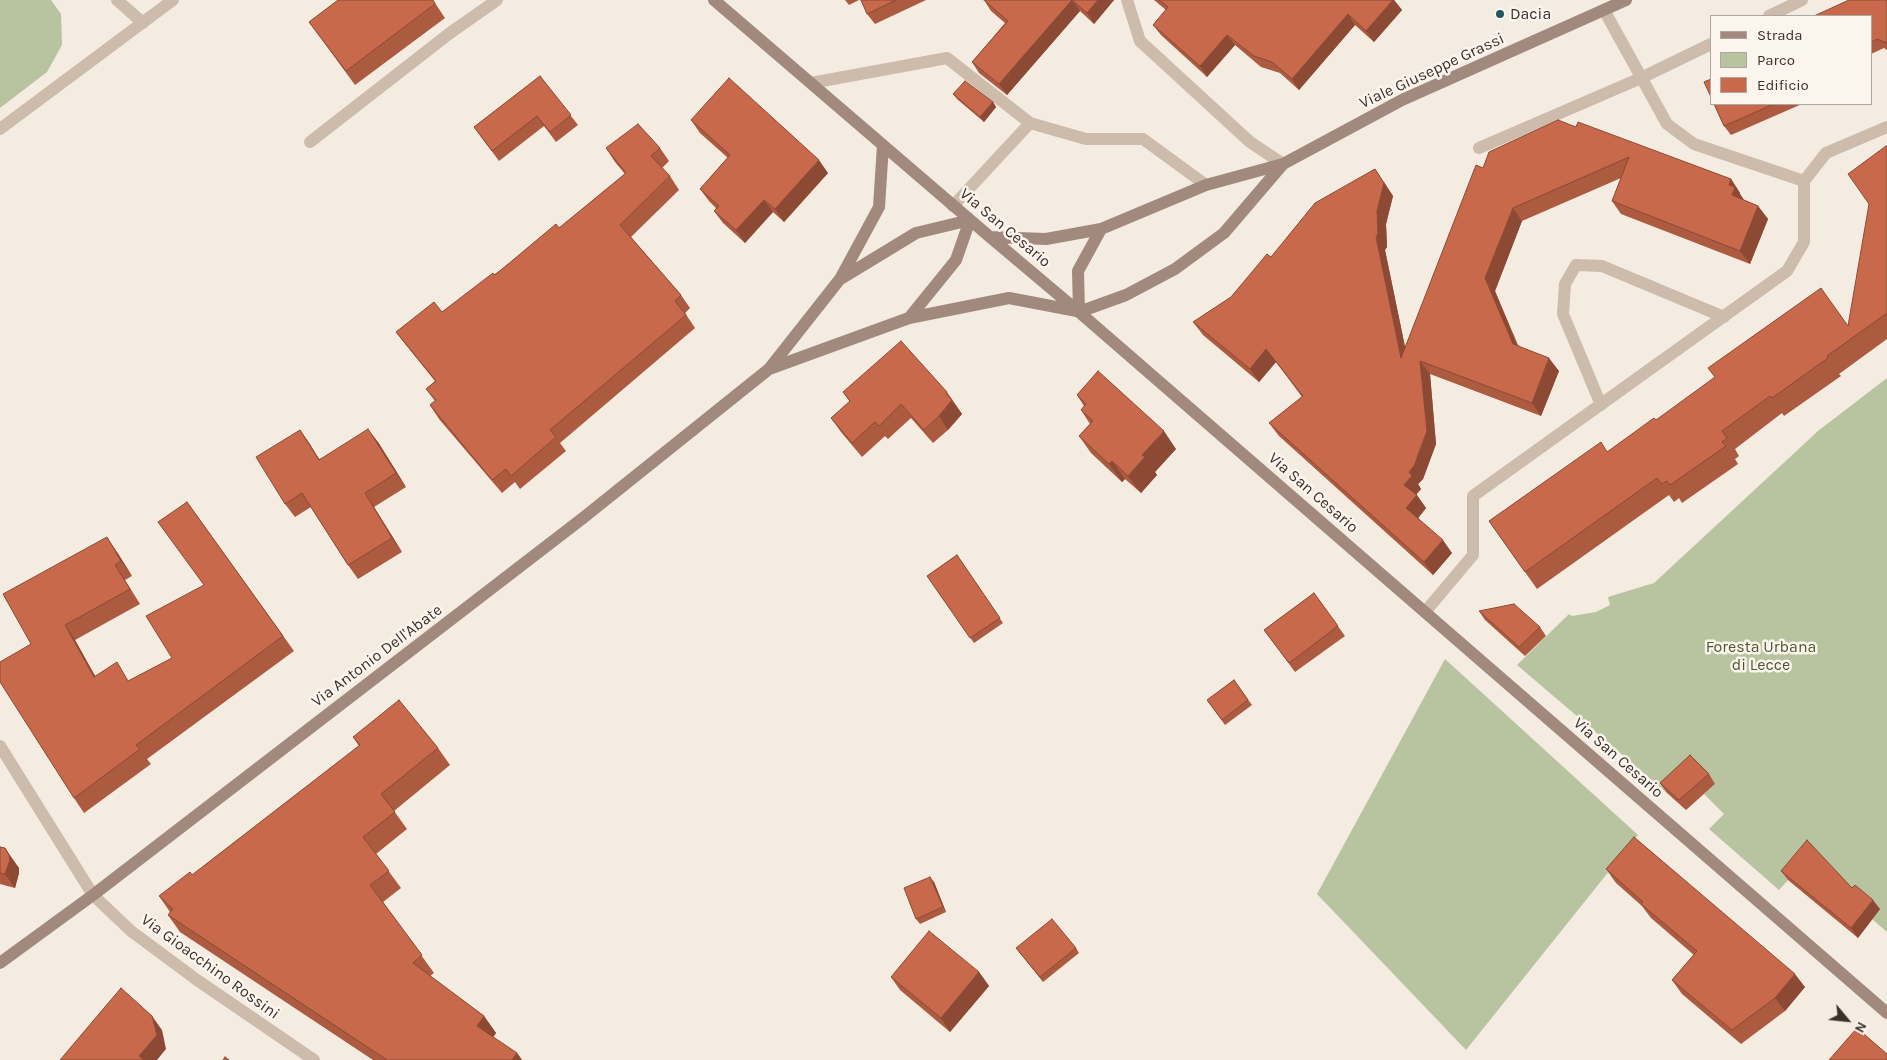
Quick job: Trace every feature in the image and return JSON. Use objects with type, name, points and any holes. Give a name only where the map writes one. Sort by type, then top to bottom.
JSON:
[{"type":"main road","name":"Via San Cesario","points":[[714,0],[1079,312],[1887,1013]]},
{"type":"main road","name":"Viale Giuseppe Grassi","points":[[990,237],[1046,239],[1101,229],[1206,185],[1283,164],[1402,100],[1626,0]]},
{"type":"main road","name":"Via Antonio Dell'Abate","points":[[0,963],[93,895],[583,518],[769,369],[840,279],[879,207],[883,145]]},
{"type":"main road","name":"Viale Giuseppe Grassi","points":[[1079,312],[1126,295],[1175,269],[1224,233],[1283,164]]},
{"type":"main road","name":"Via Antonio Dell'Abate","points":[[840,279],[916,233],[970,220]]},
{"type":"main road","points":[[909,318],[956,260],[970,220]]},
{"type":"main road","points":[[1079,312],[1078,271],[1101,229]]},
{"type":"main road","name":"Via Antonio Dell'Abate","points":[[769,369],[909,318],[1008,298],[1079,312]]},
{"type":"street","points":[[117,0],[143,24]]},
{"type":"street","points":[[0,129],[173,0]]},
{"type":"street","points":[[310,142],[450,33],[497,0]]},
{"type":"street","points":[[1128,0],[1140,41],[1250,142],[1283,164]]},
{"type":"street","points":[[1771,15],[1802,0]]},
{"type":"street","points":[[1604,10],[1667,124],[1694,144],[1804,181]]},
{"type":"street","points":[[1479,148],[1641,78],[1710,44]]},
{"type":"street","points":[[811,84],[947,58],[1030,123],[1086,139],[1143,139],[1206,185]]},
{"type":"street","points":[[953,206],[1030,123]]},
{"type":"street","points":[[1425,612],[1473,555],[1473,496],[1787,271],[1804,242],[1804,181],[1826,153],[1887,127]]},
{"type":"street","points":[[1601,404],[1563,314],[1565,284],[1576,266],[1602,266],[1724,317]]},
{"type":"street","name":"Via Gioacchino Rossini","points":[[1,751],[93,895],[131,931],[314,1060]]},
{"type":"green space","points":[[0,0],[51,0],[61,14],[62,45],[47,72],[0,108]]},
{"type":"green space","name":"Foresta Urbana di Lecce","points":[[1887,378],[1887,932],[1872,919],[1788,880],[1779,890],[1709,829],[1724,814],[1704,794],[1715,784],[1667,793],[1517,665],[1569,614],[1572,616],[1596,612],[1610,605],[1608,597],[1654,583],[1818,431]]},
{"type":"green space","points":[[1445,659],[1638,835],[1466,1050],[1317,894]]},
{"type":"building","points":[[338,0],[433,0],[435,4],[346,71],[309,22]]},
{"type":"building","points":[[861,0],[896,0],[867,14]]},
{"type":"building","points":[[984,0],[1072,0],[999,84],[972,62],[1008,21]]},
{"type":"building","points":[[1072,0],[1098,0],[1087,13]]},
{"type":"building","points":[[1159,0],[1393,0],[1366,31],[1348,14],[1292,79],[1272,62],[1254,56],[1227,35],[1200,66],[1153,25],[1168,7]]},
{"type":"building","points":[[1849,0],[1887,0],[1887,43],[1877,39],[1872,42],[1872,15],[1816,15]]},
{"type":"building","points":[[540,76],[571,115],[550,132],[537,116],[492,151],[474,127]]},
{"type":"building","points":[[729,78],[819,160],[775,209],[764,200],[736,230],[714,211],[719,206],[700,189],[730,155],[691,120]]},
{"type":"building","points":[[1710,79],[1710,95],[1704,82]]},
{"type":"building","points":[[965,81],[993,102],[980,117],[953,94]]},
{"type":"building","points":[[1714,105],[1772,105],[1724,126]]},
{"type":"building","points":[[1558,120],[1576,127],[1578,122],[1731,179],[1729,185],[1735,187],[1732,195],[1758,206],[1740,251],[1612,201],[1629,157],[1513,208],[1485,278],[1513,344],[1549,358],[1532,403],[1420,361],[1427,431],[1414,466],[1409,472],[1412,476],[1404,485],[1417,495],[1406,508],[1443,540],[1424,562],[1269,423],[1303,396],[1266,349],[1250,369],[1193,322],[1231,297],[1267,254],[1271,257],[1315,203],[1375,169],[1384,183],[1377,211],[1378,234],[1376,237],[1401,358],[1476,165],[1483,168],[1489,152]]},
{"type":"building","points":[[638,124],[660,148],[651,156],[670,176],[620,225],[681,295],[675,301],[686,315],[550,430],[556,437],[511,476],[506,469],[492,480],[430,405],[436,400],[426,389],[436,381],[396,332],[434,302],[442,312],[493,273],[495,275],[556,224],[559,228],[626,173],[606,148]]},
{"type":"building","points":[[1886,146],[1887,313],[1827,356],[1828,358],[1772,398],[1770,396],[1722,431],[1727,438],[1722,442],[1726,446],[1670,485],[1667,481],[1662,484],[1657,478],[1525,572],[1489,521],[1601,442],[1607,452],[1654,418],[1656,420],[1715,377],[1708,368],[1821,288],[1848,326],[1869,204],[1848,174]]},
{"type":"building","points":[[901,341],[952,400],[924,430],[901,404],[879,426],[875,422],[852,443],[831,418],[850,401],[843,392]]},
{"type":"building","points":[[1098,371],[1164,431],[1142,455],[1145,457],[1128,476],[1112,461],[1109,464],[1079,436],[1093,421],[1081,410],[1086,404],[1077,395]]},
{"type":"building","points":[[368,429],[396,473],[365,493],[392,538],[348,565],[302,493],[285,504],[256,457],[300,430],[319,460]]},
{"type":"building","points":[[187,502],[283,636],[136,745],[140,749],[74,798],[0,682],[0,662],[31,644],[3,594],[107,537],[121,561],[115,565],[130,589],[65,625],[94,677],[117,662],[128,681],[172,658],[146,616],[204,585],[158,522]]},
{"type":"building","points":[[957,555],[1000,618],[970,638],[927,576]]},
{"type":"building","points":[[1314,593],[1338,626],[1289,663],[1264,630]]},
{"type":"building","points":[[1514,604],[1540,627],[1519,647],[1479,611]]},
{"type":"building","points":[[1234,680],[1248,700],[1222,720],[1207,700]]},
{"type":"building","points":[[399,700],[438,748],[381,794],[395,812],[363,837],[389,871],[370,885],[422,955],[413,963],[484,1016],[477,1026],[517,1053],[512,1060],[387,1060],[168,915],[173,909],[159,896],[190,872],[192,875],[360,745],[353,737]]},
{"type":"building","points":[[1690,755],[1709,774],[1679,800],[1660,783]]},
{"type":"building","points":[[1634,837],[1795,974],[1775,998],[1732,1030],[1672,980],[1697,951],[1641,904],[1643,902],[1606,869]]},
{"type":"building","points":[[1807,840],[1852,888],[1855,885],[1873,900],[1851,928],[1781,871]]},
{"type":"building","points":[[0,847],[5,848],[10,860],[5,874],[0,873]]},
{"type":"building","points":[[930,877],[943,907],[916,919],[904,888]]},
{"type":"building","points":[[1052,919],[1076,948],[1040,977],[1016,948]]},
{"type":"building","points":[[929,931],[979,972],[941,1018],[891,977]]},
{"type":"building","points":[[121,988],[152,1016],[157,1035],[139,1056],[144,1060],[60,1060]]},
{"type":"building","points":[[1857,1028],[1887,1054],[1887,1060],[1829,1060]]},
{"type":"place","name":"Dacia","points":[[1500,14]]}]
